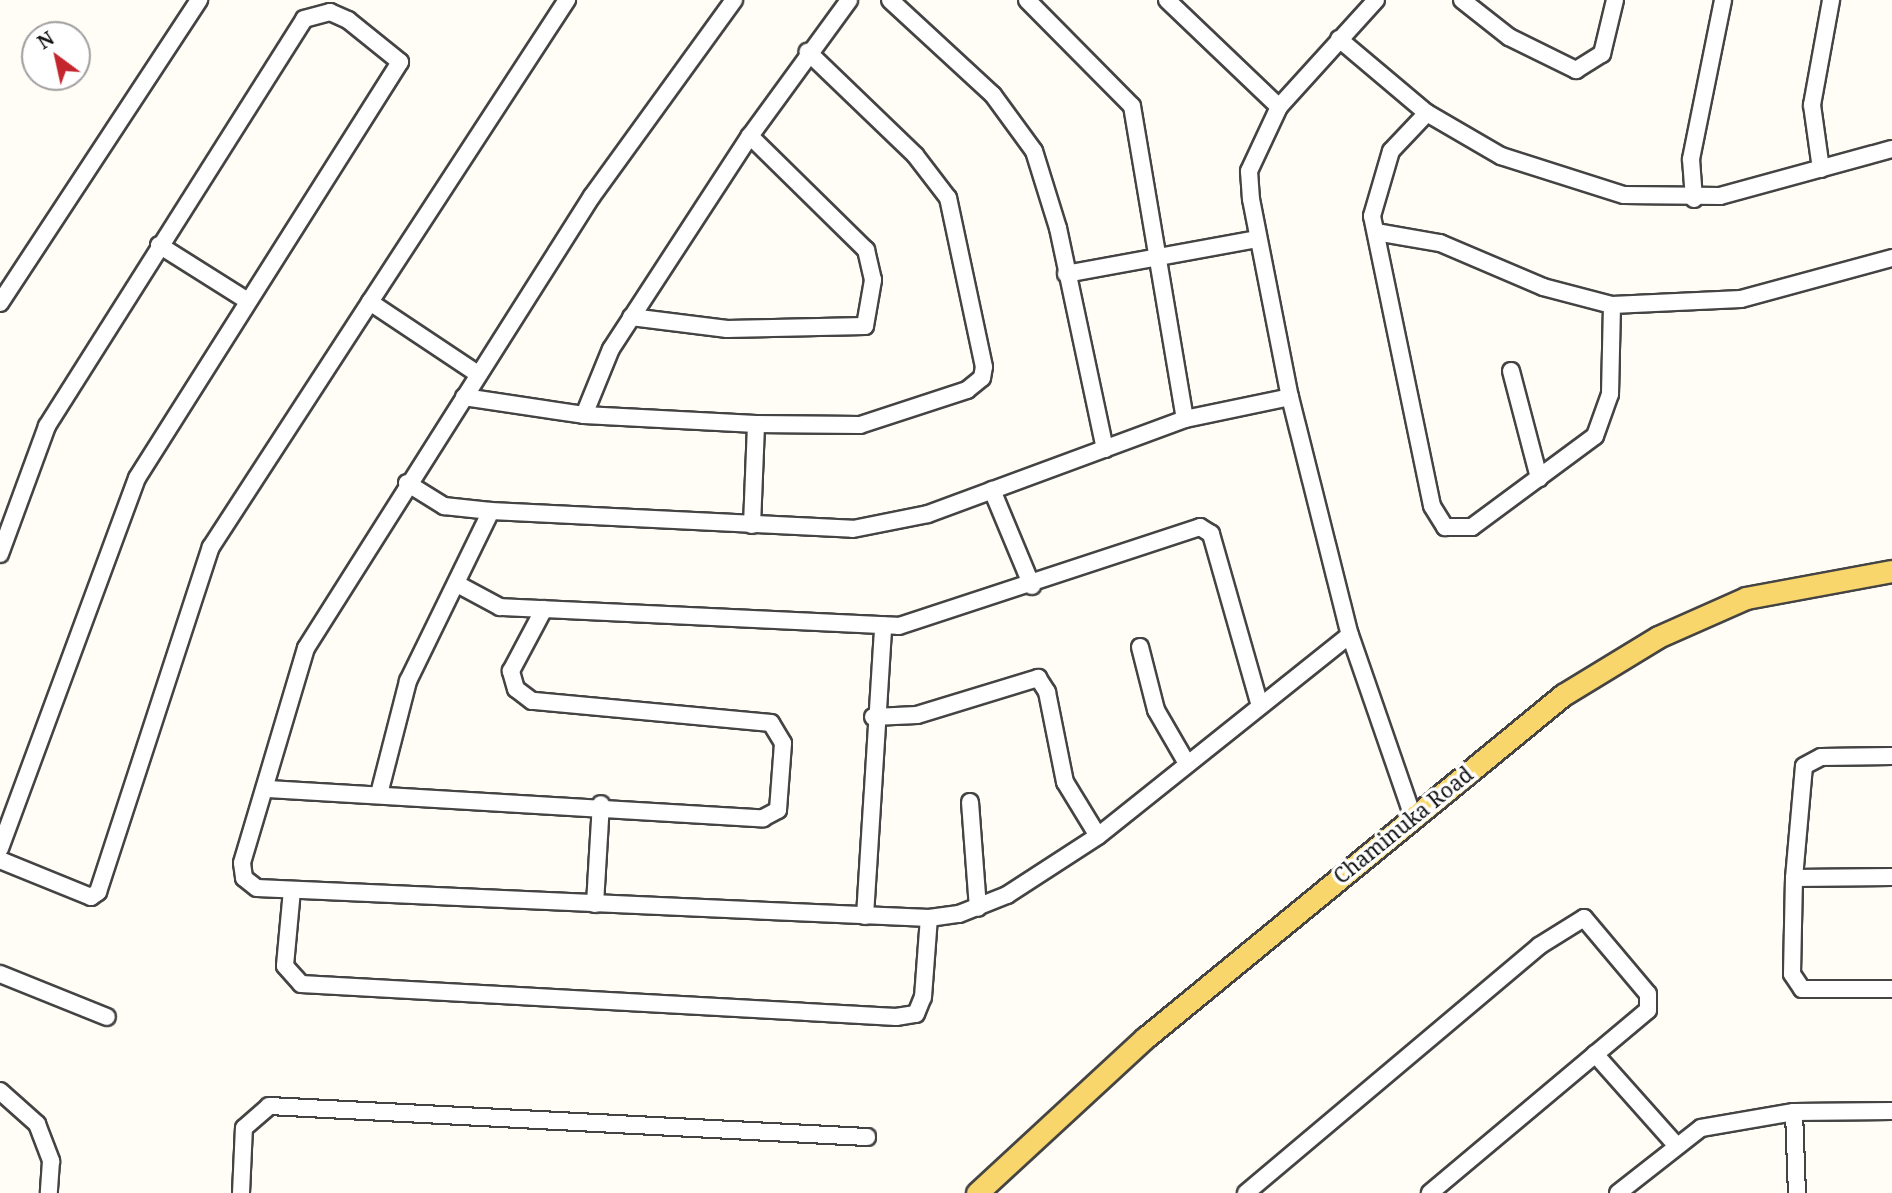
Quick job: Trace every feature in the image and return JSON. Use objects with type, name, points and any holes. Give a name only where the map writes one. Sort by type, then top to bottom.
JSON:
[{"type":"main road","name":"Chaminuka Road","points":[[977,1193],[1144,1038],[1563,695],[1658,637],[1779,588],[1892,571]]},
{"type":"street","points":[[0,303],[199,0]]},
{"type":"street","points":[[0,860],[91,897],[98,892],[211,547],[567,0]]},
{"type":"street","points":[[734,0],[592,196],[407,483],[306,648],[268,789],[242,863],[244,878],[257,888],[865,916],[929,918],[978,908],[1098,836],[1185,760],[1350,635]]},
{"type":"street","points":[[584,415],[631,317],[750,136],[808,52],[849,0]]},
{"type":"street","points":[[890,0],[993,95],[1025,136],[1044,178],[1105,449]]},
{"type":"street","points":[[1027,0],[1132,106],[1160,256],[1185,419]]},
{"type":"street","points":[[1376,0],[1279,107],[1250,171],[1256,239],[1290,397],[1350,635],[1413,817]]},
{"type":"street","points":[[1462,0],[1508,37],[1576,70],[1602,54],[1615,0]]},
{"type":"street","points":[[1694,198],[1692,149],[1723,0]]},
{"type":"street","points":[[1821,169],[1812,105],[1831,0]]},
{"type":"street","points":[[1174,2],[1279,107]]},
{"type":"street","points":[[0,554],[47,426],[303,19],[330,12],[348,19],[400,62],[127,498],[0,848]]},
{"type":"street","points":[[1339,39],[1427,113],[1502,156],[1578,185],[1694,198],[1821,169],[1892,149]]},
{"type":"street","points":[[464,397],[584,415],[756,424],[860,425],[967,390],[982,378],[984,367],[948,198],[915,155],[808,52]]},
{"type":"street","points":[[1427,113],[1391,152],[1377,185],[1376,232],[1436,518],[1462,531],[1539,478],[1601,426],[1610,394],[1612,305]]},
{"type":"street","points":[[631,317],[727,329],[865,326],[873,280],[866,250],[750,136]]},
{"type":"street","points":[[1376,232],[1440,243],[1543,287],[1612,305],[1741,299],[1892,258]]},
{"type":"street","points":[[1066,274],[1256,239]]},
{"type":"street","points":[[159,245],[248,301]]},
{"type":"street","points":[[370,302],[478,374]]},
{"type":"street","points":[[1511,371],[1539,478]]},
{"type":"street","points":[[407,483],[444,506],[491,511],[752,525],[891,524],[1185,419],[1290,397]]},
{"type":"street","points":[[752,525],[756,424]]},
{"type":"street","points":[[992,489],[1032,586]]},
{"type":"street","points":[[379,794],[408,681],[459,585],[491,511]]},
{"type":"street","points":[[459,585],[500,607],[883,626],[921,622],[1205,528],[1259,703]]},
{"type":"street","points":[[268,789],[601,804],[771,816],[781,805],[783,743],[771,723],[531,701],[516,689],[511,671],[544,609]]},
{"type":"street","points":[[865,916],[873,717],[883,626]]},
{"type":"street","points":[[1140,647],[1156,710],[1185,760]]},
{"type":"street","points":[[873,717],[917,715],[1038,678],[1047,692],[1065,782],[1098,836]]},
{"type":"street","points":[[1892,756],[1821,757],[1804,766],[1794,878],[1792,974],[1802,989],[1892,989]]},
{"type":"street","points":[[970,802],[978,908]]},
{"type":"street","points":[[595,904],[601,804]]},
{"type":"street","points":[[1794,878],[1892,877]]},
{"type":"street","points":[[292,890],[285,966],[301,984],[896,1017],[916,1014],[923,997],[929,918]]},
{"type":"street","points":[[1246,1193],[1539,946],[1584,918],[1648,993],[1648,1010],[1430,1193]]},
{"type":"street","points":[[0,974],[107,1017]]},
{"type":"street","points":[[1595,1055],[1676,1144]]},
{"type":"street","points":[[0,1091],[37,1124],[51,1161],[49,1193]]},
{"type":"street","points":[[241,1193],[244,1128],[269,1106],[867,1137]]},
{"type":"street","points":[[1618,1193],[1676,1144],[1701,1128],[1794,1112],[1892,1111]]},
{"type":"street","points":[[1794,1112],[1797,1193]]}]
